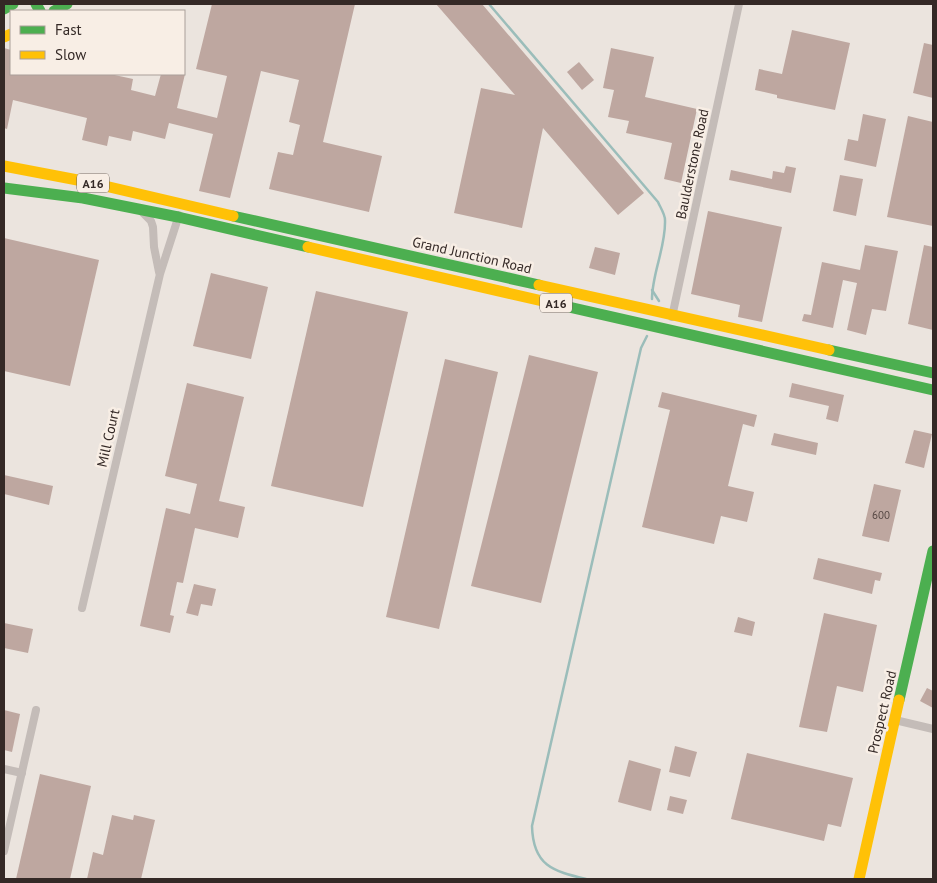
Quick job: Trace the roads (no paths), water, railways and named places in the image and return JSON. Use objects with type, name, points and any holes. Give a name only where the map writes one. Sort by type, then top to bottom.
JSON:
[{"type":"main road","points":[[4,9],[13,4]]},
{"type":"main road","points":[[56,10],[67,4]]},
{"type":"main road","name":"Grand Junction Road","points":[[4,166],[88,182],[456,267],[933,373]]},
{"type":"main road","name":"Grand Junction Road","points":[[4,188],[83,198],[178,217],[933,390]]},
{"type":"main road","points":[[453,279],[456,267]]},
{"type":"main road","name":"Prospect Road","points":[[859,879],[933,551]]},
{"type":"street","name":"Baulderstone Road","points":[[670,329],[739,4]]},
{"type":"street","name":"Mill Court","points":[[82,608],[160,274],[181,203]]},
{"type":"street","name":"Mill Court","points":[[139,209],[150,220],[153,227],[154,247],[160,274]]},
{"type":"street","points":[[4,851],[36,710]]},
{"type":"street","points":[[895,720],[933,729]]},
{"type":"street","points":[[4,769],[22,773]]},
{"type":"waterway","points":[[489,4],[658,202],[665,218],[665,230],[654,279],[652,299]]},
{"type":"waterway","points":[[652,290],[659,301]]},
{"type":"waterway","points":[[586,879],[564,873],[547,864],[536,850],[532,826],[641,348],[647,336]]}]
